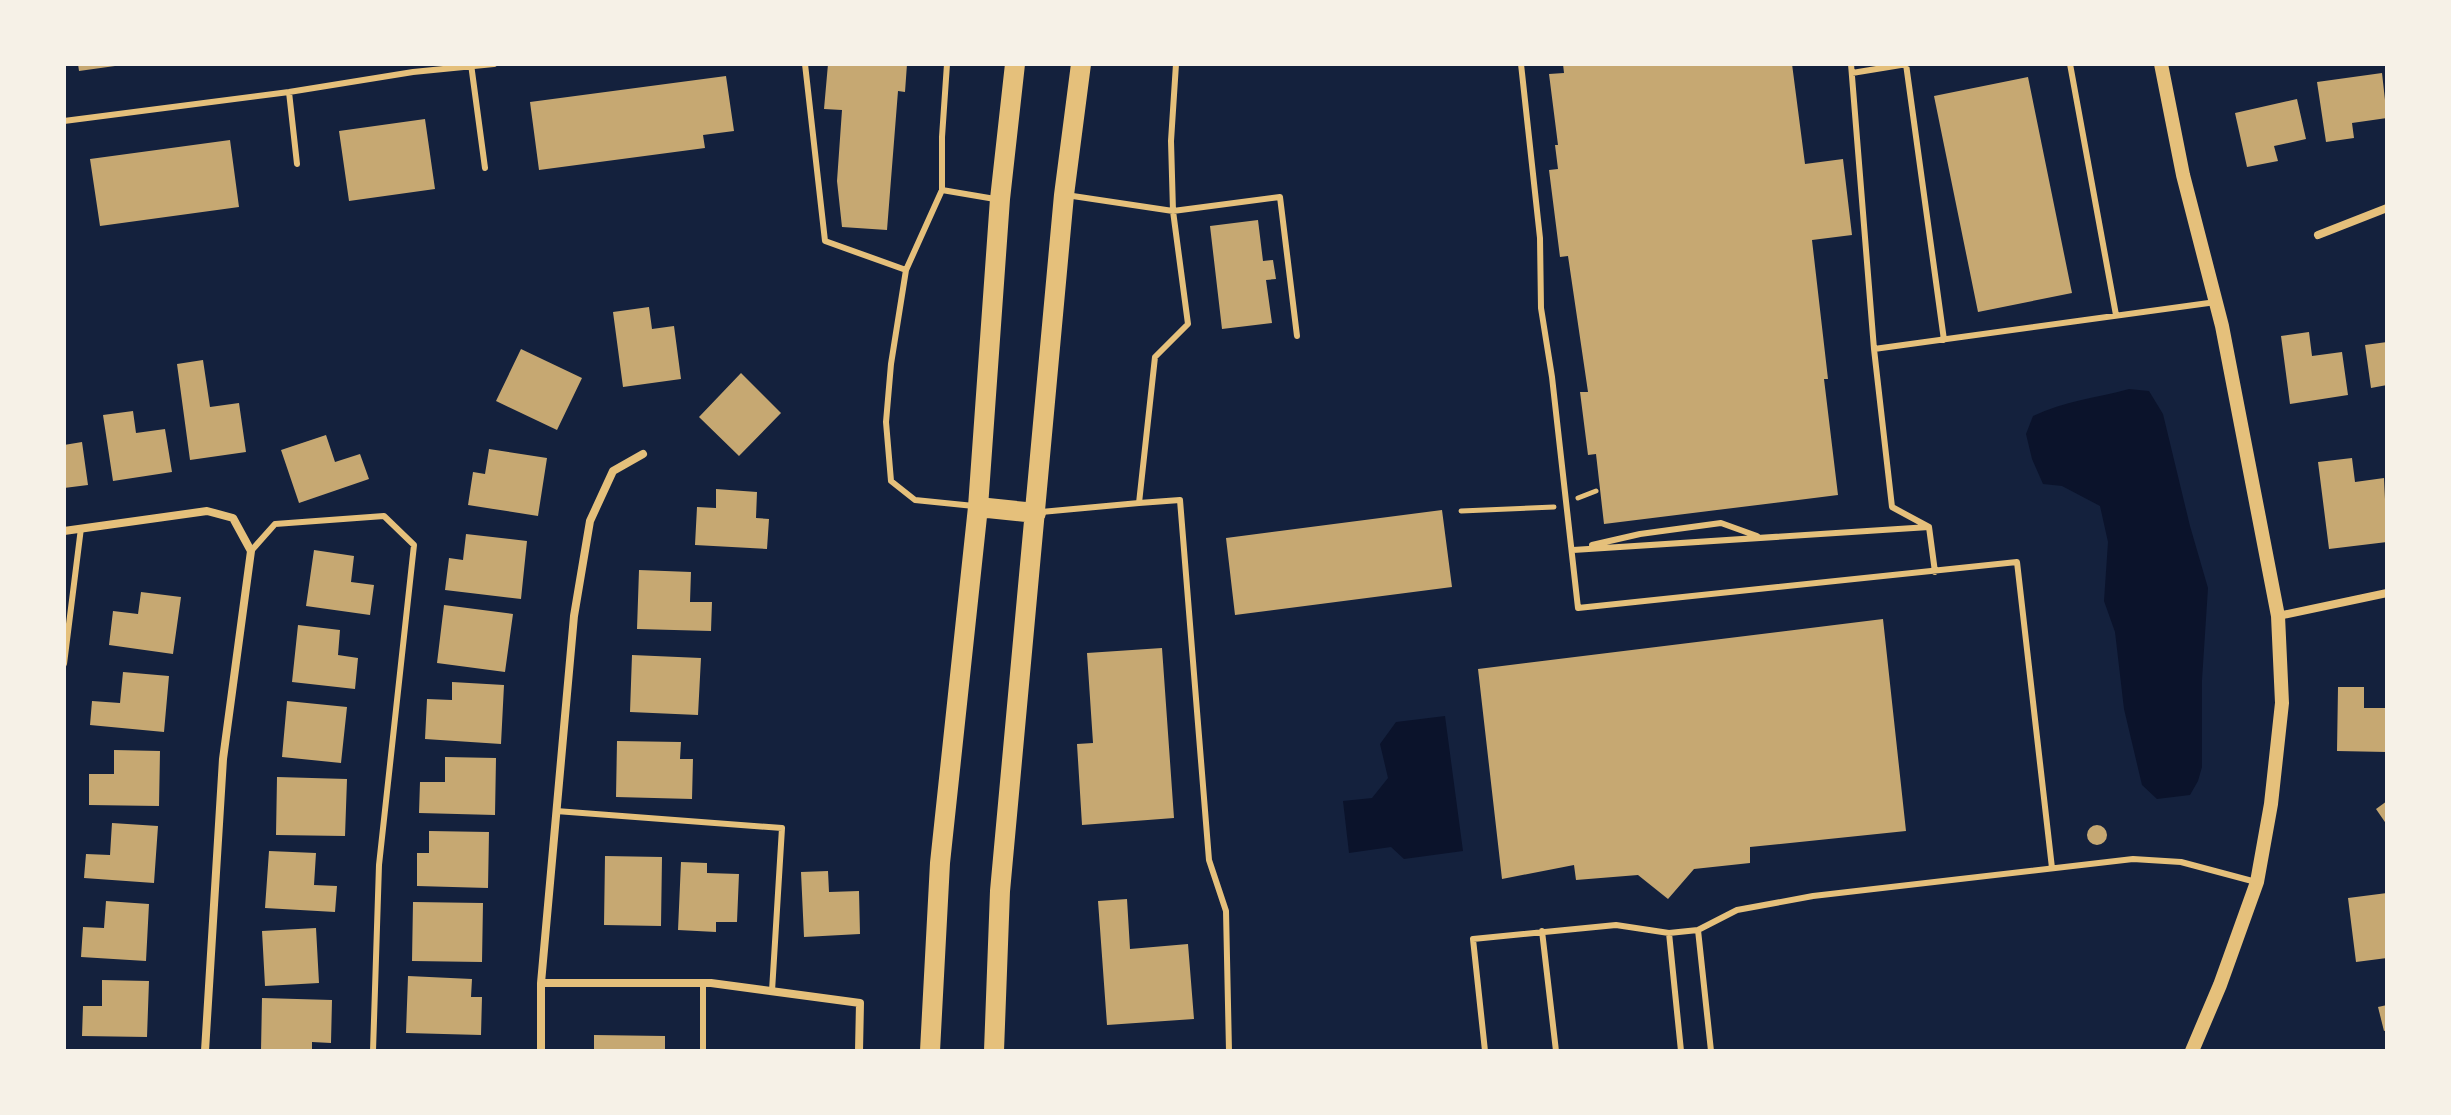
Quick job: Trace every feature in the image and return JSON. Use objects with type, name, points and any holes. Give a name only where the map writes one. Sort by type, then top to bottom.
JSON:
[{"type":"main road","points":[[930,1051],[940,863],[978,507],[1000,199],[1015,64]]},
{"type":"main road","points":[[994,1051],[1000,891],[1064,195],[1081,64]]},
{"type":"main road","points":[[978,507],[1036,513]]},
{"type":"street","points":[[2161,64],[2183,175],[2216,302],[2278,616],[2282,703],[2271,804],[2257,882],[2220,985],[2192,1051]]},
{"type":"street","points":[[2318,235],[2387,208]]},
{"type":"street","points":[[541,1051],[541,983],[574,616],[590,521],[613,471],[643,454]]},
{"type":"street","points":[[64,531],[207,511],[233,518],[251,551],[223,759],[205,1051]]},
{"type":"street","points":[[2278,616],[2387,593]]},
{"type":"street","points":[[541,983],[703,983],[860,1003],[859,1051]]},
{"type":"lane","points":[[64,121],[289,92],[413,72],[494,64]]},
{"type":"lane","points":[[805,64],[825,241],[906,270]]},
{"type":"lane","points":[[947,64],[942,190],[906,270],[891,364],[886,422],[891,481],[915,500],[978,507]]},
{"type":"lane","points":[[1139,503],[1155,357],[1188,324],[1173,211],[1171,141],[1176,64]]},
{"type":"lane","points":[[1521,64],[1540,238],[1541,308],[1552,377],[1578,608],[2017,562],[2052,868]]},
{"type":"lane","points":[[1851,64],[1874,349],[1892,507],[1929,527]]},
{"type":"lane","points":[[1852,73],[1907,64],[1944,340]]},
{"type":"lane","points":[[2070,64],[2116,315]]},
{"type":"lane","points":[[471,65],[485,168]]},
{"type":"lane","points":[[289,92],[297,164]]},
{"type":"lane","points":[[942,190],[1000,199]]},
{"type":"lane","points":[[1064,195],[1173,211],[1280,197],[1297,336]]},
{"type":"lane","points":[[1874,349],[2216,302]]},
{"type":"lane","points":[[1036,513],[1180,500],[1209,860],[1226,911],[1229,1051]]},
{"type":"lane","points":[[251,551],[275,524],[384,516],[414,545],[379,865],[373,1051]]},
{"type":"lane","points":[[1573,550],[1640,534],[1721,523],[1761,537]]},
{"type":"lane","points":[[1573,550],[1929,527]]},
{"type":"lane","points":[[1929,527],[1935,572]]},
{"type":"lane","points":[[64,664],[81,528]]},
{"type":"lane","points":[[556,811],[782,828],[772,991]]},
{"type":"lane","points":[[1485,1051],[1473,939],[1616,925],[1669,933],[1698,930],[1737,910],[1813,896],[2133,859],[2181,862],[2257,882]]},
{"type":"lane","points":[[1698,930],[1711,1051]]},
{"type":"lane","points":[[1542,931],[1556,1051]]},
{"type":"lane","points":[[1669,933],[1681,1051]]},
{"type":"lane","points":[[703,983],[703,1051]]},
{"type":"path","points":[[1461,511],[1551,508],[1596,491]]},
{"type":"water","points":[[2129,389],[2149,391],[2163,414],[2208,588],[2202,680],[2202,767],[2190,795],[2157,799],[2142,785],[2124,709],[2115,632],[2104,601],[2108,542],[2100,506],[2062,486],[2043,484],[2026,434],[2033,416],[2068,403]]},
{"type":"water","points":[[1445,716],[1463,851],[1404,859],[1391,847],[1349,853],[1343,801],[1372,798],[1388,778],[1380,744],[1396,722]]},
{"type":"building","points":[[78,64],[115,64],[115,66],[79,71]]},
{"type":"building","points":[[828,64],[907,64],[905,92],[898,91],[887,230],[842,227],[837,181],[842,110],[824,109]]},
{"type":"building","points":[[1563,64],[1792,64],[1805,164],[1843,159],[1852,235],[1812,240],[1838,495],[1604,524],[1596,454],[1588,455],[1580,392],[1588,392],[1568,256],[1560,257],[1549,170],[1558,169],[1555,145],[1558,145],[1549,74],[1564,73]]},
{"type":"building","points":[[2382,73],[2387,118],[2352,123],[2354,138],[2326,142],[2317,82]]},
{"type":"building","points":[[726,76],[734,131],[703,135],[705,148],[539,170],[530,102]]},
{"type":"building","points":[[2028,77],[2072,293],[1978,312],[1934,96]]},
{"type":"building","points":[[2297,99],[2306,139],[2274,146],[2278,161],[2247,167],[2235,113]]},
{"type":"building","points":[[425,119],[435,189],[349,201],[339,131]]},
{"type":"building","points":[[230,140],[239,207],[100,226],[90,159]]},
{"type":"building","points":[[1258,220],[1263,261],[1273,260],[1276,279],[1266,280],[1272,323],[1222,329],[1210,226]]},
{"type":"building","points":[[649,307],[652,329],[674,326],[681,379],[623,387],[613,312]]},
{"type":"building","points":[[2309,332],[2312,356],[2342,352],[2348,395],[2290,404],[2281,336]]},
{"type":"building","points":[[2387,342],[2387,385],[2371,388],[2365,345]]},
{"type":"building","points":[[521,349],[582,378],[557,430],[496,401]]},
{"type":"building","points":[[203,360],[210,407],[239,403],[246,452],[190,460],[177,364]]},
{"type":"building","points":[[741,373],[781,413],[739,456],[699,417]]},
{"type":"building","points":[[133,411],[136,433],[165,429],[172,472],[113,481],[103,415]]},
{"type":"building","points":[[326,435],[335,462],[360,454],[369,479],[299,503],[281,450]]},
{"type":"building","points":[[82,442],[88,485],[64,488],[64,445]]},
{"type":"building","points":[[489,449],[547,458],[538,516],[468,505],[473,472],[485,474]]},
{"type":"building","points":[[2352,458],[2355,482],[2384,478],[2387,542],[2329,549],[2318,462]]},
{"type":"building","points":[[716,489],[757,492],[756,518],[769,519],[767,549],[695,545],[697,507],[716,508]]},
{"type":"building","points":[[1442,510],[1452,587],[1235,615],[1226,538]]},
{"type":"building","points":[[466,534],[527,541],[521,599],[445,590],[449,558],[463,560]]},
{"type":"building","points":[[314,550],[354,556],[351,582],[374,585],[370,615],[306,606]]},
{"type":"building","points":[[639,570],[691,572],[690,602],[712,602],[711,631],[637,629]]},
{"type":"building","points":[[141,592],[181,597],[173,654],[109,645],[113,611],[138,614]]},
{"type":"building","points":[[444,605],[513,614],[505,672],[437,663]]},
{"type":"building","points":[[1883,619],[1906,831],[1750,847],[1750,863],[1694,869],[1668,899],[1638,875],[1576,880],[1574,865],[1502,879],[1478,669]]},
{"type":"building","points":[[298,625],[340,630],[338,655],[358,658],[355,689],[292,682]]},
{"type":"building","points":[[1162,648],[1174,818],[1082,825],[1077,744],[1093,743],[1087,653]]},
{"type":"building","points":[[632,655],[701,658],[698,715],[630,712]]},
{"type":"building","points":[[123,672],[169,676],[164,732],[90,725],[92,701],[120,703]]},
{"type":"building","points":[[452,682],[504,685],[501,744],[425,739],[427,699],[452,700]]},
{"type":"building","points":[[2338,687],[2364,687],[2364,708],[2387,708],[2387,752],[2337,751]]},
{"type":"building","points":[[287,701],[347,707],[341,763],[282,757]]},
{"type":"building","points":[[617,741],[681,742],[680,759],[693,759],[692,799],[616,797]]},
{"type":"building","points":[[114,750],[160,751],[159,806],[89,805],[89,774],[114,774]]},
{"type":"building","points":[[445,757],[496,758],[495,815],[419,813],[420,782],[445,782]]},
{"type":"building","points":[[277,777],[347,779],[345,836],[276,835]]},
{"type":"building","points":[[2387,801],[2387,825],[2376,809]]},
{"type":"building","points":[[112,823],[158,826],[154,883],[84,878],[86,854],[110,855]]},
{"type":"building","points":[[2093,825],[2101,825],[2107,835],[2101,845],[2093,845],[2087,839],[2087,831]]},
{"type":"building","points":[[429,831],[489,832],[488,888],[417,886],[417,853],[429,853]]},
{"type":"building","points":[[269,851],[316,853],[314,885],[337,886],[335,912],[265,908]]},
{"type":"building","points":[[605,856],[662,857],[661,926],[604,925]]},
{"type":"building","points":[[681,862],[707,863],[707,873],[739,874],[737,922],[716,922],[716,932],[678,930]]},
{"type":"building","points":[[828,871],[829,892],[859,891],[860,934],[804,937],[801,872]]},
{"type":"building","points":[[2387,893],[2387,958],[2356,962],[2348,898]]},
{"type":"building","points":[[1127,899],[1130,949],[1188,944],[1194,1019],[1107,1025],[1098,901]]},
{"type":"building","points":[[106,901],[149,904],[146,961],[81,957],[83,927],[104,928]]},
{"type":"building","points":[[413,902],[483,903],[482,962],[412,961]]},
{"type":"building","points":[[316,928],[319,983],[265,986],[262,931]]},
{"type":"building","points":[[408,976],[472,979],[471,997],[482,997],[481,1035],[406,1033]]},
{"type":"building","points":[[102,980],[149,981],[147,1037],[82,1036],[83,1006],[102,1006]]},
{"type":"building","points":[[262,998],[332,1000],[331,1043],[312,1042],[312,1051],[261,1051]]},
{"type":"building","points":[[2387,1005],[2387,1030],[2384,1031],[2378,1007]]},
{"type":"building","points":[[594,1035],[665,1036],[665,1051],[594,1051]]}]
